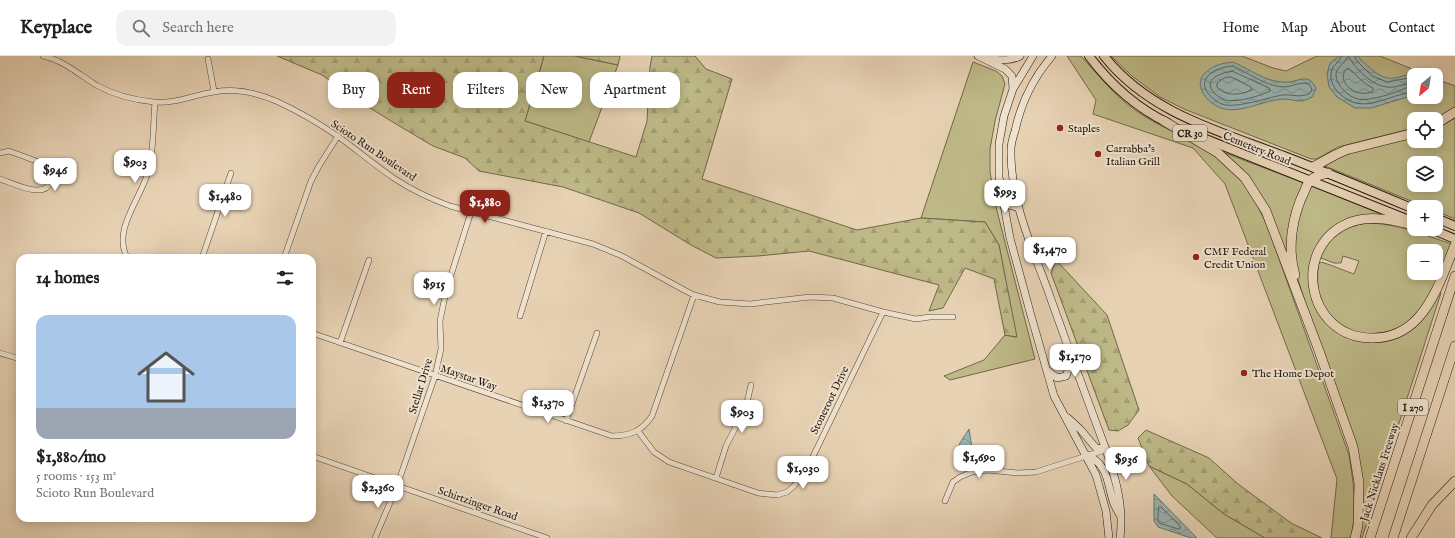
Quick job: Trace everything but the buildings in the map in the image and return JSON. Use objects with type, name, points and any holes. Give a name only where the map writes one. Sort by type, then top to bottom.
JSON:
[{"type":"highway","points":[[1443,120],[1455,112]]},
{"type":"highway","points":[[1164,121],[1218,153],[1244,178],[1266,211],[1318,348],[1353,447],[1359,483],[1358,526],[1355,538]]},
{"type":"highway","points":[[1313,167],[1346,150],[1407,135]]},
{"type":"highway","points":[[1318,348],[1292,266],[1291,250],[1293,227],[1297,211],[1310,180],[1328,173]]},
{"type":"highway","points":[[1407,223],[1377,218],[1355,221],[1336,230],[1320,249],[1313,267],[1312,284],[1317,302],[1323,312],[1341,330],[1354,335],[1372,338],[1392,336],[1406,328],[1419,317],[1429,302],[1455,244]]},
{"type":"highway","name":"Jack Nicklaus Freeway","points":[[1370,538],[1455,276]]},
{"type":"highway","name":"I 270","points":[[1393,538],[1455,346]]},
{"type":"highway","points":[[1411,538],[1432,505],[1455,481]]},
{"type":"main road","points":[[978,56],[1007,60],[1020,56]]},
{"type":"main road","points":[[978,56],[1005,69],[1012,76],[1013,89]]},
{"type":"main road","points":[[1033,56],[1013,89],[1004,116],[999,144],[999,177],[1010,238],[1054,396],[1086,455],[1100,487],[1106,511],[1109,538]]},
{"type":"main road","points":[[1052,56],[1042,67],[1029,89],[1018,116],[1011,147],[1012,176],[1019,208],[1065,340],[1106,450],[1118,488],[1121,517],[1120,538]]},
{"type":"main road","name":"Cemetery Road","points":[[1089,56],[1098,69],[1117,88],[1134,102],[1164,121],[1407,219]]},
{"type":"main road","name":"Cemetery Road","points":[[1104,56],[1129,83],[1150,99],[1175,113],[1328,173],[1407,206]]},
{"type":"main road","points":[[1003,200],[1009,205],[1019,208]]},
{"type":"main road","points":[[1443,221],[1455,226]]},
{"type":"main road","points":[[1443,234],[1455,239]]},
{"type":"main road","points":[[1047,370],[1058,378],[1064,377],[1068,372],[1069,362],[1065,340]]},
{"type":"main road","points":[[1062,412],[1080,429],[1096,448],[1106,450]]},
{"type":"main road","points":[[1086,455],[1095,459],[1104,471],[1114,504],[1121,517]]},
{"type":"street","name":"Scioto Run Boulevard","points":[[43,56],[63,64],[114,94],[142,100],[155,102],[179,101],[214,91],[244,91],[274,101],[297,111],[338,136],[396,180],[434,200],[471,212],[546,231],[600,247],[622,256],[694,295],[720,302],[750,304],[810,297],[833,298],[883,312],[916,319],[930,317],[953,317]]},
{"type":"street","points":[[208,58],[214,91]]},
{"type":"street","points":[[126,254],[122,237],[124,228],[144,185],[149,169],[155,102]]},
{"type":"street","points":[[285,254],[312,181],[319,166],[338,136]]},
{"type":"street","points":[[0,153],[9,152],[47,164],[51,169],[53,176],[51,183],[43,190],[32,190],[0,179]]},
{"type":"street","points":[[203,254],[231,173]]},
{"type":"street","name":"Stellar Drive","points":[[375,538],[397,486],[435,376],[441,349],[440,321],[446,291],[471,212]]},
{"type":"street","points":[[520,316],[546,231]]},
{"type":"street","points":[[340,343],[369,260]]},
{"type":"street","points":[[638,431],[647,424],[656,407],[694,295]]},
{"type":"street","name":"Stoneroot Drive","points":[[638,431],[654,452],[669,462],[758,493],[777,495],[787,492],[806,471],[883,312]]},
{"type":"street","points":[[566,421],[597,333]]},
{"type":"street","name":"Maystar Way","points":[[316,334],[612,436],[626,435],[638,431]]},
{"type":"street","points":[[0,353],[16,358]]},
{"type":"street","points":[[716,478],[726,446],[746,407],[751,385]]},
{"type":"street","points":[[945,501],[953,482],[972,472],[987,470],[1018,473],[1036,472],[1062,465],[1086,455],[1106,450]]},
{"type":"street","name":"Schirtzinger Road","points":[[316,457],[547,538]]},
{"type":"green space","points":[[277,56],[544,56],[539,72],[526,72],[526,108],[529,108],[525,121],[636,157],[647,121],[648,108],[680,108],[680,72],[650,72],[652,56],[695,56],[706,69],[732,79],[702,179],[857,230],[921,218],[985,222],[999,245],[1017,337],[1005,335],[994,279],[965,268],[943,308],[929,311],[939,285],[809,251],[716,258],[691,245],[639,213],[563,187],[479,171],[465,158],[433,146],[370,108],[379,108],[379,72],[328,72],[328,79],[322,75]]},
{"type":"green space","points":[[544,56],[575,56],[618,65],[615,72],[590,72],[590,108],[602,108],[589,142],[525,121],[529,108],[582,108],[582,72],[539,72]]},
{"type":"green space","points":[[575,56],[620,56],[618,65]]},
{"type":"green space","points":[[1067,56],[1081,56],[1113,91],[1135,110],[1218,157],[1236,174],[1251,195],[1268,228],[1349,455],[1354,496],[1354,516],[1351,538],[1331,538],[1337,479],[1225,184],[1193,148],[1093,114],[1096,100]]},
{"type":"green space","points":[[1111,56],[1242,56],[1273,68],[1286,71],[1317,56],[1380,56],[1410,68],[1407,68],[1407,104],[1443,104],[1443,82],[1455,86],[1455,108],[1443,115],[1443,112],[1407,112],[1407,130],[1338,147],[1317,159],[1311,159],[1184,109],[1160,97],[1132,76]]},
{"type":"green space","points":[[973,62],[996,71],[1002,76],[1005,84],[995,121],[990,149],[990,172],[996,207],[1035,359],[950,380],[944,376],[984,360],[1005,335],[1016,337],[999,245],[985,222],[921,218]]},
{"type":"green space","points":[[1455,118],[1455,219],[1443,214],[1443,200],[1409,200],[1325,166],[1356,151],[1407,139],[1407,148],[1443,148],[1443,125]]},
{"type":"green space","points":[[1225,153],[1304,183],[1295,203],[1288,232],[1289,265],[1266,207],[1224,154]]},
{"type":"green space","points":[[1312,186],[1384,215],[1384,217],[1366,216],[1319,246],[1312,296],[1345,335],[1401,335],[1438,292],[1441,293],[1362,538],[1359,538],[1361,478],[1295,270],[1294,232],[1304,199]]},
{"type":"green space","points":[[1369,223],[1391,225],[1407,230],[1407,236],[1427,236],[1452,244],[1443,265],[1443,244],[1407,244],[1407,280],[1436,280],[1428,297],[1415,316],[1407,324],[1396,331],[1385,335],[1360,333],[1349,329],[1329,314],[1320,300],[1318,265],[1321,262],[1354,274],[1359,261],[1343,256],[1341,263],[1334,263],[1321,258],[1322,253],[1328,243],[1333,238],[1344,230],[1356,225]]},
{"type":"green space","points":[[1056,260],[1107,315],[1139,410],[1128,425],[1118,431],[1109,430],[1051,273]]},
{"type":"green space","points":[[1146,430],[1209,458],[1238,484],[1291,523],[1322,538],[1265,538],[1224,514],[1187,484],[1149,466],[1138,438]]},
{"type":"green space","points":[[1149,466],[1187,484],[1224,514],[1265,538],[1217,538],[1172,496]]},
{"type":"water","points":[[1339,56],[1357,56],[1383,77],[1396,78],[1407,75],[1407,97],[1371,108],[1355,108],[1337,97],[1329,87],[1327,74],[1330,63]]},
{"type":"water","points":[[1233,62],[1263,77],[1276,81],[1287,82],[1302,79],[1310,80],[1316,89],[1312,97],[1303,101],[1285,99],[1269,101],[1236,110],[1221,108],[1211,103],[1203,94],[1200,83],[1201,78],[1208,70],[1215,66]]},
{"type":"water","points":[[969,429],[973,454],[966,460],[961,461],[958,457],[957,449]]},
{"type":"water","points":[[1154,494],[1197,538],[1191,538],[1158,527],[1154,521]]},
{"type":"place","name":"Staples","points":[[1060,128]]},
{"type":"place","name":"Carrabba's Italian Grill","points":[[1098,154]]},
{"type":"place","name":"CMF Federal Credit Union","points":[[1196,257]]},
{"type":"place","name":"The Home Depot","points":[[1244,373]]}]
